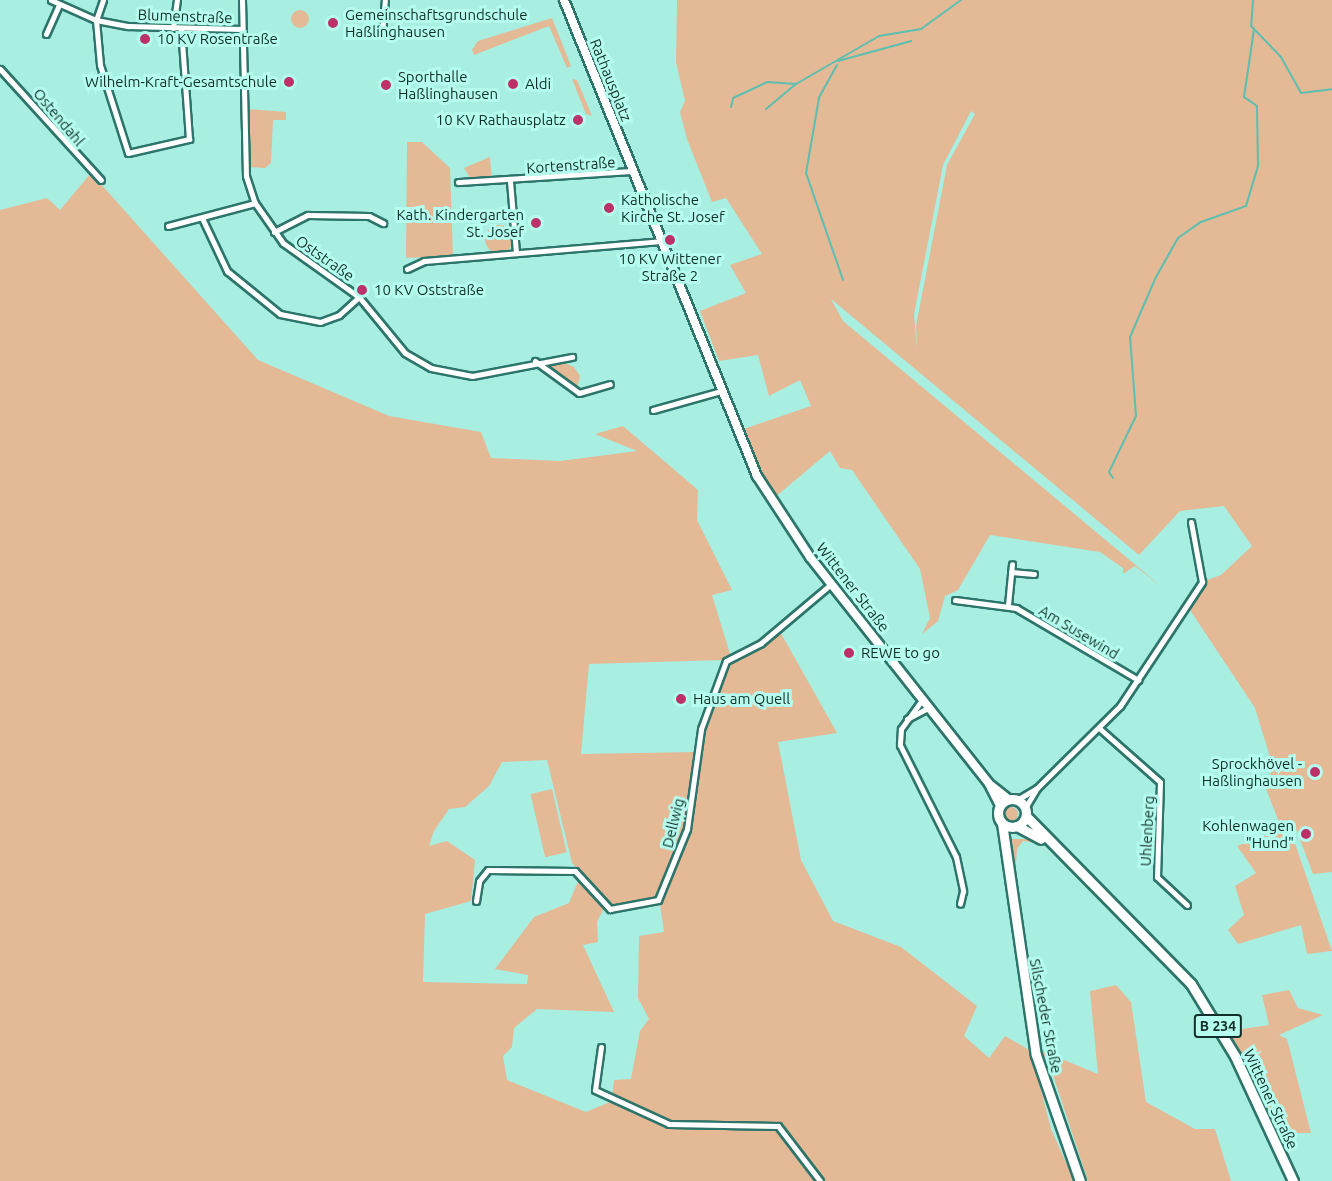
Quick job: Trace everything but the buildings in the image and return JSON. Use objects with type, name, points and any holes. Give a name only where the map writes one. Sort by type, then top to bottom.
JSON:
[{"type":"main road","name":"Rathausplatz","points":[[564,0],[633,171]]},
{"type":"main road","name":"Wittener Straße","points":[[633,171],[720,391],[762,484],[831,584],[989,784],[1000,806]]},
{"type":"main road","name":"Wittener Straße","points":[[989,784],[1013,800]]},
{"type":"main road","points":[[1013,800],[1026,812],[1016,827],[1002,823],[1000,806],[1013,800]]},
{"type":"main road","name":"Wittener Straße","points":[[1026,812],[1051,845],[1191,984],[1235,1056],[1293,1181]]},
{"type":"main road","name":"Silscheder Straße","points":[[1002,823],[1036,1056],[1080,1181]]},
{"type":"main road","name":"Wittener Straße","points":[[1016,827],[1051,845]]},
{"type":"main road","name":"Silscheder Straße","points":[[1006,852],[1016,827]]},
{"type":"street","name":"Blumenstraße","points":[[51,0],[96,20],[173,28],[241,29]]},
{"type":"street","points":[[103,0],[96,20],[106,97],[128,153],[189,139],[181,28]]},
{"type":"street","points":[[173,28],[177,0]]},
{"type":"street","name":"Oststraße","points":[[242,0],[241,141],[255,202],[274,232],[297,257],[359,297],[405,353],[441,372],[483,375],[535,362],[572,357]]},
{"type":"street","points":[[382,33],[384,0]]},
{"type":"street","points":[[46,34],[59,5]]},
{"type":"street","name":"Ostendahl","points":[[0,69],[100,180]]},
{"type":"street","name":"Kortenstraße","points":[[458,182],[510,181],[633,171]]},
{"type":"street","name":"Kortenstraße","points":[[510,181],[516,253]]},
{"type":"street","points":[[168,225],[255,202]]},
{"type":"street","points":[[274,232],[308,215],[369,216],[383,223]]},
{"type":"street","points":[[201,218],[227,271],[280,314],[320,322],[339,315],[359,297]]},
{"type":"street","points":[[407,269],[424,261],[661,241]]},
{"type":"street","points":[[535,362],[579,393],[610,384]]},
{"type":"street","points":[[653,410],[720,391]]},
{"type":"street","points":[[1013,800],[1037,788],[1099,728],[1138,680],[1182,607],[1202,582],[1191,522]]},
{"type":"street","points":[[1008,605],[1012,564]]},
{"type":"street","points":[[1011,572],[1034,573]]},
{"type":"street","name":"Dellwig","points":[[476,901],[479,881],[488,870],[575,871],[610,909],[658,900],[687,829],[701,729],[726,661],[761,643],[831,584]]},
{"type":"street","name":"Am Susewind","points":[[955,600],[1008,605],[1138,680]]},
{"type":"street","points":[[922,700],[907,719],[900,745],[956,857],[963,891],[960,904]]},
{"type":"street","points":[[907,719],[928,708]]},
{"type":"street","name":"Uhlenberg","points":[[1099,728],[1160,782],[1157,877],[1187,904]]},
{"type":"street","points":[[1026,812],[1037,788]]},
{"type":"street","points":[[601,1047],[595,1090],[669,1124],[778,1126],[820,1181]]},
{"type":"shaded area","points":[[677,0],[1332,0],[1332,872],[1313,874],[1295,826],[1290,829],[1332,951],[1307,954],[1301,925],[1238,944],[1228,930],[1244,915],[1235,886],[1256,873],[1237,846],[1282,830],[1263,781],[1274,770],[1255,708],[1188,607],[1204,581],[1221,575],[1252,546],[1224,506],[1180,511],[1139,555],[831,299],[843,321],[1162,587],[1135,566],[1123,574],[1123,568],[1100,552],[990,535],[958,590],[945,596],[938,621],[922,634],[930,618],[920,569],[852,470],[840,468],[830,451],[774,498],[741,430],[811,406],[800,380],[769,396],[758,355],[719,361],[700,311],[746,293],[730,265],[762,254],[726,198],[712,202],[687,139],[680,112],[685,101],[676,62]],"holes":[[[971,111],[975,114],[947,165],[916,326],[917,350],[914,314],[943,165]]]},
{"type":"shaded area","points":[[296,10],[304,10],[309,15],[307,26],[296,28],[291,23],[291,15]]},
{"type":"shaded area","points":[[552,18],[571,66],[567,68],[549,26],[474,55],[472,50],[478,41]]},
{"type":"shaded area","points":[[572,79],[577,80],[592,116],[586,114]]},
{"type":"shaded area","points":[[246,109],[286,112],[286,120],[273,120],[271,163],[265,168],[249,167]]},
{"type":"shaded area","points":[[407,142],[422,142],[450,168],[453,256],[406,258]]},
{"type":"shaded area","points":[[490,157],[492,180],[472,181],[464,168]]},
{"type":"shaded area","points":[[91,173],[258,360],[389,416],[481,432],[491,458],[560,461],[637,451],[595,434],[623,426],[698,490],[697,520],[732,590],[712,595],[730,654],[723,660],[589,664],[581,754],[694,752],[688,818],[657,900],[613,906],[572,863],[547,760],[502,762],[489,786],[465,807],[449,809],[434,831],[429,846],[447,841],[475,860],[471,901],[425,914],[423,982],[527,984],[528,975],[495,969],[534,917],[569,903],[579,879],[605,906],[597,922],[598,942],[583,945],[614,1012],[537,1009],[514,1028],[512,1047],[503,1056],[507,1080],[586,1112],[610,1102],[673,1127],[766,1126],[777,1128],[792,1145],[783,1123],[668,1122],[612,1098],[614,1080],[631,1079],[640,1031],[649,1019],[638,998],[639,936],[664,932],[660,904],[692,816],[704,725],[729,664],[778,628],[837,733],[778,742],[801,860],[833,921],[901,947],[977,1006],[964,1036],[989,1058],[1005,1036],[1031,1051],[1051,1129],[1074,1181],[0,1181],[0,210],[47,198],[60,210]]},
{"type":"shaded area","points":[[499,225],[509,229],[513,239],[509,249],[499,253],[489,249],[485,239],[489,229]]},
{"type":"shaded area","points":[[557,360],[574,367],[580,376],[577,388],[543,364]]},
{"type":"shaded area","points":[[552,789],[567,852],[545,857],[531,794]]},
{"type":"shaded area","points":[[1008,807],[1014,807],[1018,814],[1014,821],[1008,821],[1004,817],[1004,811]]},
{"type":"shaded area","points":[[1012,839],[1032,839],[1037,843],[1023,841],[1017,849],[1015,879]]},
{"type":"shaded area","points":[[1116,985],[1131,1002],[1146,1102],[1195,1129],[1215,1129],[1231,1181],[1088,1181],[1049,1063],[1040,1050],[1098,1074],[1090,991]]},
{"type":"shaded area","points":[[1289,990],[1298,1008],[1323,1015],[1279,1035],[1287,1039],[1311,1133],[1279,1133],[1229,1031],[1269,1025],[1262,995]]},
{"type":"waterway","points":[[731,107],[733,98],[767,82],[796,84],[879,36],[921,29],[961,0]]},
{"type":"waterway","points":[[1253,0],[1251,26],[1281,57],[1301,93],[1332,89]]},
{"type":"waterway","points":[[1113,478],[1109,472],[1136,416],[1130,337],[1156,277],[1178,238],[1201,222],[1246,206],[1258,166],[1257,106],[1244,97],[1254,29]]},
{"type":"waterway","points":[[838,61],[911,41]]},
{"type":"waterway","points":[[837,65],[819,98],[806,173],[843,280]]},
{"type":"waterway","points":[[766,109],[796,84]]},
{"type":"place","name":"Gemeinschaftsgrundschule Haßlinghausen","points":[[333,23]]},
{"type":"place","name":"10 KV Rosentraße","points":[[145,39]]},
{"type":"place","name":"Wilhelm-Kraft-Gesamtschule","points":[[289,82]]},
{"type":"place","name":"Aldi","points":[[513,84]]},
{"type":"place","name":"Sporthalle Haßlinghausen","points":[[386,85]]},
{"type":"place","name":"10 KV Rathausplatz","points":[[578,120]]},
{"type":"place","name":"Katholische Kirche St. Josef","points":[[609,208]]},
{"type":"place","name":"Kath. Kindergarten St. Josef","points":[[536,223]]},
{"type":"place","name":"10 KV Wittener Straße 2","points":[[670,240]]},
{"type":"place","name":"10 KV Oststraße","points":[[362,290]]},
{"type":"place","name":"REWE to go","points":[[849,653]]},
{"type":"place","name":"Haus am Quell","points":[[681,699]]},
{"type":"place","name":"Sprockhövel - Haßlinghausen","points":[[1315,772]]},
{"type":"place","name":"Kohlenwagen \"Hund\"","points":[[1306,834]]}]
